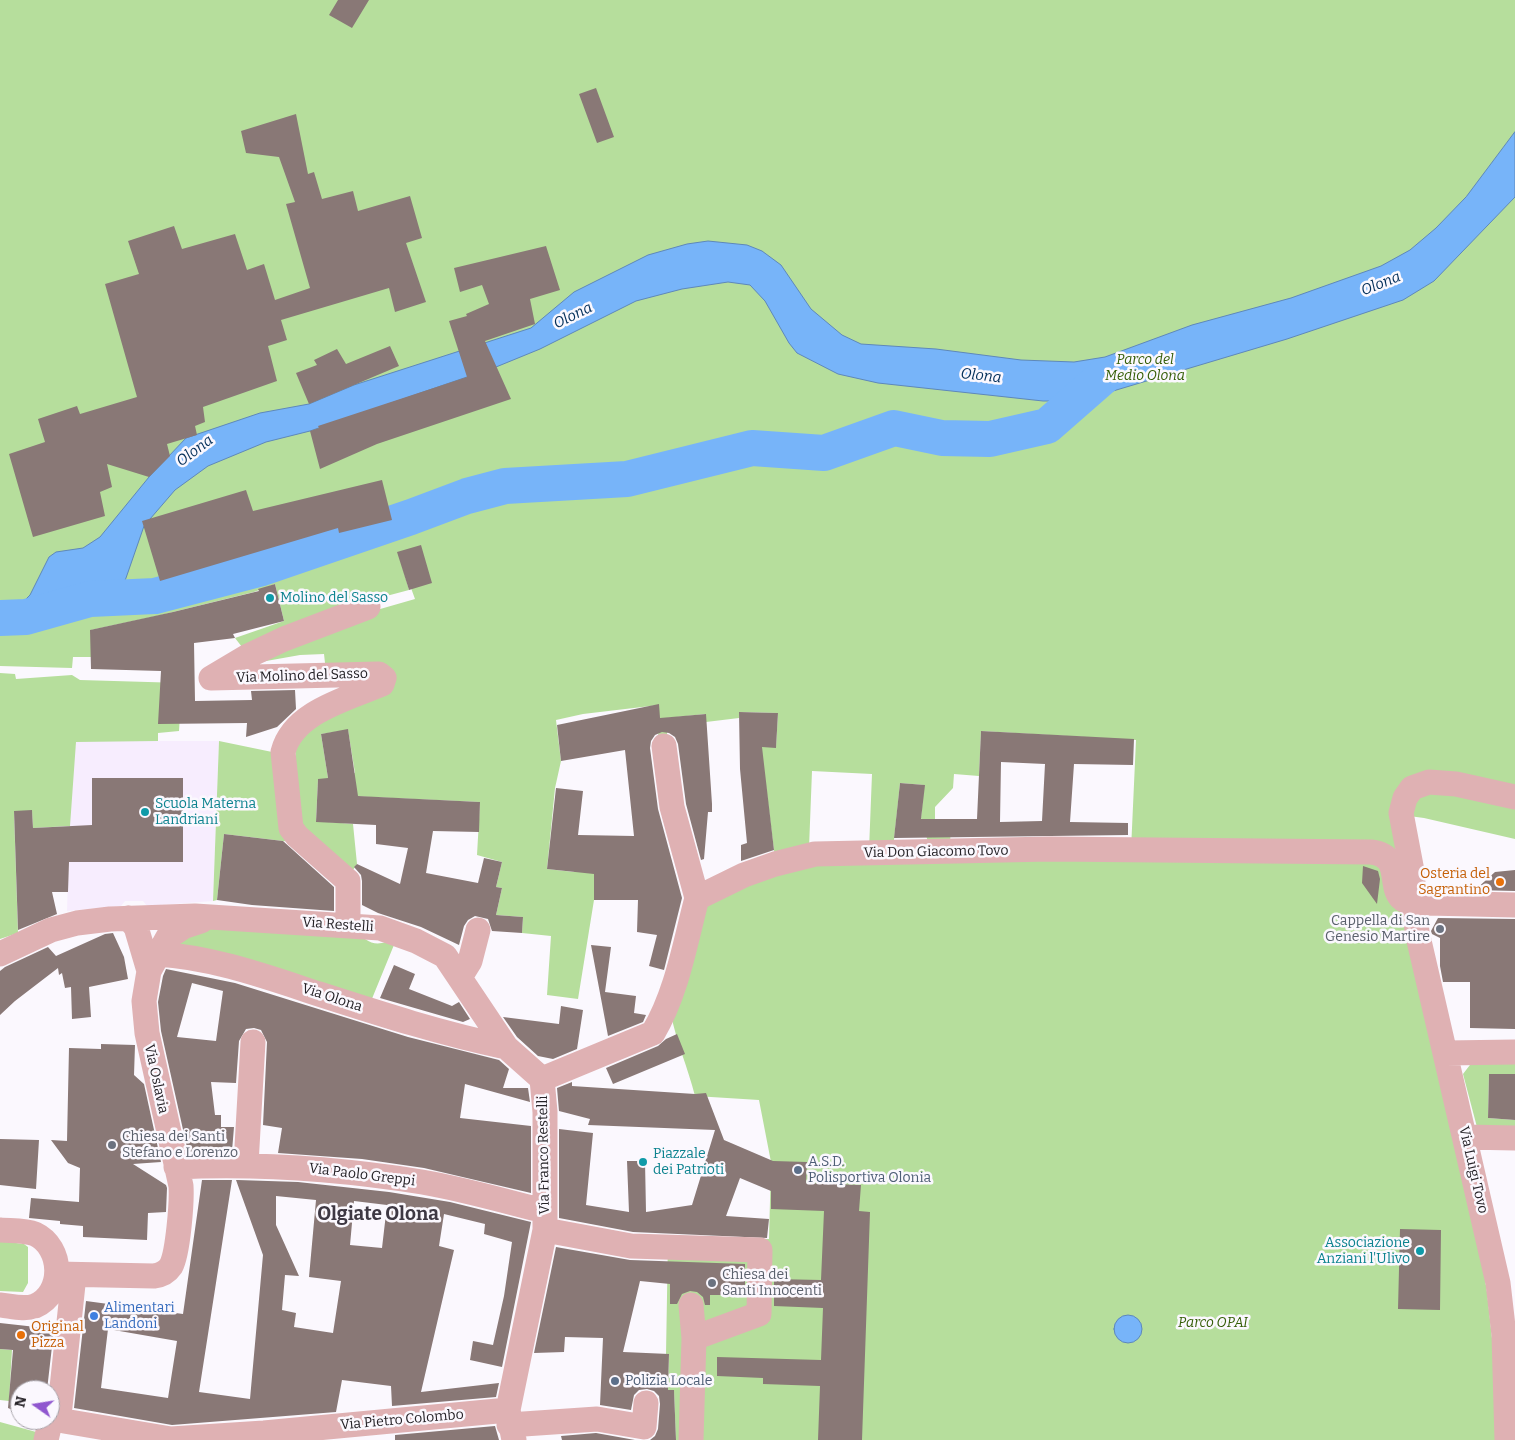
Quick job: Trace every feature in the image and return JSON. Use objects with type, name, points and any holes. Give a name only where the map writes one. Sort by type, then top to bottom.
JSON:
[{"type":"street","name":"Via Molino del Sasso","points":[[348,925],[348,880],[297,836],[291,828],[283,752],[286,740],[302,721],[382,684],[384,678],[378,674],[211,678],[262,649],[368,608]]},
{"type":"street","points":[[542,1080],[653,1033],[668,1001],[697,898],[687,868],[672,807],[664,746]]},
{"type":"street","name":"Via Luigi Tovo","points":[[1507,1440],[1509,1335],[1417,932],[1412,871],[1401,817],[1403,803],[1412,788],[1425,782],[1443,782],[1515,798]]},
{"type":"street","name":"Via Don Giacomo Tovo","points":[[697,898],[744,875],[775,864],[815,854],[1050,849],[1377,853],[1389,860],[1401,898],[1414,904]]},
{"type":"street","points":[[1414,904],[1515,905]]},
{"type":"street","name":"Via Restelli","points":[[0,954],[24,942],[70,924],[128,918],[228,917],[380,928],[416,941],[445,956],[506,1047],[542,1080]]},
{"type":"street","name":"Via Oslavia","points":[[65,1274],[150,1277],[165,1272],[172,1262],[182,1201],[181,1186],[144,1021],[144,1001],[153,963],[168,937],[182,927],[228,917]]},
{"type":"street","name":"Via Oslavia","points":[[128,918],[136,926],[153,963]]},
{"type":"street","points":[[460,977],[470,961],[478,930]]},
{"type":"street","name":"Via Olona","points":[[153,963],[180,955],[274,979],[449,1034],[506,1047]]},
{"type":"street","points":[[246,1164],[253,1042]]},
{"type":"street","points":[[1446,1053],[1515,1052]]},
{"type":"street","name":"Via Franco Restelli","points":[[511,1425],[544,1221],[545,1112],[542,1080]]},
{"type":"street","points":[[1465,1137],[1515,1138]]},
{"type":"street","name":"Via Paolo Greppi","points":[[176,1167],[246,1164],[423,1182],[544,1221],[631,1246],[760,1250],[759,1314],[694,1338]]},
{"type":"street","points":[[0,1230],[28,1232],[40,1237],[53,1251],[65,1274],[60,1392]]},
{"type":"street","points":[[0,1305],[26,1307],[38,1304],[65,1274]]},
{"type":"street","points":[[691,1305],[694,1338],[692,1440]]},
{"type":"street","name":"Via Pietro Colombo","points":[[60,1417],[64,1421],[171,1439],[511,1425],[597,1419],[644,1427],[646,1403]]},
{"type":"shaded area","points":[[76,741],[219,741],[213,901],[147,906],[143,901],[125,901],[121,906],[67,911],[71,779]]},
{"type":"green space","name":"Parco del Medio Olona","points":[[0,0],[1515,0],[1515,839],[1424,818],[1394,814],[1397,892],[1474,1211],[1487,1292],[1495,1366],[1498,1440],[676,1440],[674,1391],[668,1390],[669,1354],[666,1354],[668,1239],[769,1239],[771,1162],[759,1100],[695,1096],[671,1014],[697,898],[744,875],[775,864],[815,854],[1050,849],[1131,850],[1136,740],[981,731],[979,776],[954,774],[953,788],[935,807],[935,820],[951,819],[950,848],[930,849],[921,818],[924,785],[900,783],[893,849],[869,850],[872,774],[812,771],[809,848],[775,858],[761,747],[776,747],[778,713],[739,712],[739,718],[706,722],[705,714],[667,718],[667,745],[658,744],[659,705],[583,714],[556,720],[561,761],[555,788],[547,869],[574,872],[576,855],[594,857],[594,900],[578,999],[547,995],[551,936],[522,933],[523,917],[496,915],[502,888],[496,887],[502,862],[477,855],[480,802],[349,796],[349,779],[318,779],[316,821],[353,824],[357,864],[351,873],[308,840],[303,832],[298,819],[295,741],[304,729],[370,699],[370,675],[326,672],[324,654],[300,655],[255,663],[255,672],[245,670],[242,666],[245,662],[321,626],[415,599],[399,555],[409,590],[360,603],[323,619],[242,647],[235,638],[284,621],[275,584],[254,592],[91,630],[91,657],[73,657],[72,668],[0,666],[0,634],[60,621],[0,628]],"holes":[[[256,542],[258,551],[222,562],[221,553],[233,551]],[[348,730],[355,773],[328,778],[321,734]]]},
{"type":"green space","points":[[0,673],[15,674],[16,679],[72,675],[80,680],[182,683],[179,731],[158,733],[158,741],[76,742],[70,826],[33,828],[32,811],[14,812],[18,933],[0,939]]},
{"type":"green space","points":[[219,741],[277,753],[300,843],[224,834],[217,900],[213,901]]},
{"type":"green space","points":[[198,926],[365,939],[373,943],[396,940],[369,1006],[170,944]]},
{"type":"green space","points":[[1473,1061],[1515,1063],[1515,1074],[1489,1074],[1488,1118],[1515,1120],[1515,1131],[1478,1131],[1463,1074]]},
{"type":"green space","points":[[0,1241],[24,1244],[28,1247],[28,1283],[23,1292],[0,1291]]},
{"type":"green space","points":[[0,1349],[12,1350],[9,1401],[0,1400]]},
{"type":"green space","points":[[0,1422],[10,1425],[10,1430],[29,1430],[47,1435],[46,1440],[0,1440]]},
{"type":"water","points":[[1515,132],[1515,197],[1434,281],[1403,300],[1287,339],[1103,394],[1064,401],[1043,401],[878,383],[838,374],[797,353],[789,343],[765,301],[750,285],[728,282],[682,289],[636,301],[540,349],[496,367],[310,431],[266,442],[208,466],[175,490],[144,526],[126,578],[113,606],[53,624],[0,634],[0,607],[22,603],[30,595],[49,557],[56,552],[83,548],[100,537],[149,477],[186,438],[260,413],[309,404],[354,385],[531,328],[574,292],[648,255],[687,244],[708,241],[747,245],[762,251],[781,265],[811,309],[842,335],[861,344],[936,349],[1021,360],[1074,362],[1105,357],[1192,325],[1291,298],[1381,266],[1410,250],[1436,228],[1466,197]]},
{"type":"water","points":[[1128,1315],[1138,1319],[1142,1329],[1138,1339],[1128,1343],[1118,1339],[1114,1329],[1118,1319]]},
{"type":"building","points":[[338,0],[369,0],[352,28],[329,15]]},
{"type":"building","points":[[596,88],[614,137],[597,143],[579,94]]},
{"type":"building","points":[[296,114],[308,174],[314,172],[322,199],[353,191],[358,211],[410,196],[422,238],[406,243],[426,302],[395,312],[389,288],[281,320],[287,340],[268,346],[277,381],[203,407],[205,422],[195,426],[197,435],[167,444],[170,456],[149,477],[107,464],[112,487],[100,492],[105,516],[33,537],[9,454],[45,442],[38,419],[77,406],[80,414],[137,397],[105,284],[139,274],[128,241],[174,226],[182,249],[235,234],[247,270],[264,264],[275,300],[310,288],[286,204],[295,202],[279,157],[246,153],[241,131]]},
{"type":"building","points":[[546,246],[560,290],[530,299],[535,324],[485,341],[511,399],[377,444],[320,469],[310,431],[319,428],[318,426],[467,377],[449,321],[467,316],[466,314],[489,304],[482,285],[460,292],[454,268]]},
{"type":"building","points":[[390,346],[399,366],[309,404],[296,373],[317,365],[314,360],[337,349],[346,364]]},
{"type":"building","points":[[382,480],[392,520],[339,533],[338,528],[160,581],[142,521],[246,490],[253,511]]},
{"type":"building","points":[[421,545],[432,583],[409,590],[397,552]]},
{"type":"building","points":[[275,584],[284,621],[233,634],[235,638],[194,643],[195,701],[252,700],[251,691],[295,690],[296,709],[277,727],[246,737],[247,723],[158,724],[161,671],[91,669],[90,630],[259,591],[258,589]]},
{"type":"building","points":[[659,704],[660,718],[706,714],[712,804],[712,812],[708,812],[704,859],[701,860],[686,804],[678,744],[675,737],[669,733],[662,732],[655,735],[651,741],[650,748],[658,809],[682,898],[664,970],[649,966],[657,935],[637,932],[638,900],[594,900],[594,874],[547,869],[556,788],[583,791],[578,835],[634,836],[625,750],[561,761],[557,725]]},
{"type":"building","points":[[739,712],[778,713],[776,748],[762,747],[774,850],[741,861],[741,845],[747,843],[740,769]]},
{"type":"building","points":[[348,729],[358,796],[480,802],[479,832],[433,831],[426,873],[478,883],[484,858],[502,862],[496,887],[502,888],[496,915],[523,917],[522,933],[492,931],[488,919],[475,916],[468,920],[464,926],[459,945],[421,927],[378,913],[362,905],[361,875],[354,867],[357,864],[400,884],[408,848],[376,844],[376,825],[316,822],[318,779],[328,778],[321,734]]},
{"type":"building","points":[[981,731],[1134,739],[1133,765],[1074,764],[1070,822],[1128,823],[1128,835],[894,838],[900,783],[925,785],[921,819],[977,819]],"holes":[[[1001,762],[1045,764],[1042,821],[1000,822]]]},
{"type":"building","points":[[92,778],[183,778],[183,862],[69,862],[68,892],[52,892],[57,914],[18,930],[14,811],[32,810],[33,828],[92,825]]},
{"type":"building","points":[[224,834],[283,841],[334,887],[334,911],[252,905],[217,900]]},
{"type":"building","points":[[1363,866],[1378,871],[1380,879],[1377,904],[1362,883]]},
{"type":"building","name":"Osteria del Sagrantino","points":[[1515,870],[1515,891],[1475,890],[1495,872]]},
{"type":"building","points":[[1438,918],[1515,919],[1515,1029],[1470,1028],[1470,982],[1443,982],[1440,966],[1440,938],[1432,934],[1431,931]]},
{"type":"building","points":[[113,933],[124,957],[128,979],[89,987],[91,1017],[72,1019],[71,987],[65,988],[62,973],[59,975],[58,968],[0,1015],[0,971],[5,967],[48,947],[56,956],[105,934]]},
{"type":"building","points":[[591,945],[611,947],[605,992],[636,996],[634,1013],[646,1015],[643,1022],[608,1036]]},
{"type":"building","points":[[394,965],[415,974],[409,989],[452,1006],[459,1002],[470,1019],[463,1022],[380,998]]},
{"type":"building","points":[[166,969],[235,983],[408,1037],[499,1060],[509,1069],[503,1088],[528,1088],[530,1102],[465,1084],[460,1118],[531,1126],[531,1193],[424,1168],[362,1159],[278,1153],[282,1128],[263,1125],[267,1042],[261,1030],[254,1028],[246,1029],[239,1041],[236,1083],[211,1082],[215,1115],[221,1115],[221,1127],[234,1127],[232,1151],[188,1152],[161,1031],[158,1002]],"holes":[[[192,983],[223,991],[216,1041],[177,1037]]]},
{"type":"building","points":[[561,1006],[583,1010],[577,1049],[553,1059],[538,1056],[517,1037],[503,1017],[559,1024]]},
{"type":"building","points":[[677,1034],[685,1054],[613,1084],[606,1068],[658,1046],[666,1039]]},
{"type":"building","name":"Chiesa dei Santi Stefano e Lorenzo","points":[[101,1044],[135,1045],[134,1075],[144,1084],[161,1162],[133,1164],[166,1185],[167,1188],[166,1212],[148,1213],[147,1240],[83,1237],[83,1226],[60,1224],[60,1221],[29,1218],[31,1198],[79,1202],[80,1168],[68,1163],[51,1140],[67,1141],[69,1048],[101,1049]]},
{"type":"building","points":[[1489,1074],[1515,1074],[1515,1120],[1488,1118]]},
{"type":"building","points":[[572,1082],[572,1086],[695,1094],[706,1093],[724,1140],[773,1161],[807,1162],[806,1183],[861,1185],[859,1211],[870,1212],[862,1440],[818,1440],[820,1386],[763,1384],[763,1378],[717,1376],[717,1357],[821,1360],[823,1308],[774,1306],[774,1279],[821,1280],[824,1211],[771,1209],[771,1191],[740,1178],[726,1216],[769,1219],[767,1238],[633,1232],[559,1218],[559,1129],[593,1133],[586,1205],[629,1212],[627,1161],[645,1161],[646,1212],[692,1205],[715,1130],[588,1125],[590,1119],[559,1111],[557,1088]]},
{"type":"building","points":[[0,1139],[39,1140],[36,1189],[0,1185]]},
{"type":"building","points":[[202,1180],[232,1180],[199,1392],[250,1399],[263,1255],[236,1180],[298,1182],[389,1192],[450,1202],[531,1222],[502,1367],[470,1360],[473,1341],[493,1345],[504,1296],[512,1242],[484,1234],[485,1224],[444,1214],[439,1246],[454,1250],[421,1392],[499,1383],[496,1397],[392,1406],[391,1386],[342,1380],[336,1412],[172,1425],[74,1408],[86,1301],[183,1314]],"holes":[[[276,1196],[316,1200],[309,1277],[341,1281],[333,1333],[294,1327],[296,1313],[282,1310],[285,1275],[299,1276],[276,1225]],[[354,1201],[387,1205],[382,1248],[350,1245]],[[108,1329],[177,1341],[168,1398],[101,1388]]]},
{"type":"building","name":"Associazione Anziani l'Ulivo","points":[[1400,1229],[1441,1230],[1440,1310],[1398,1309]]},
{"type":"building","points":[[556,1247],[630,1260],[745,1264],[745,1295],[710,1295],[710,1305],[705,1305],[703,1297],[697,1292],[690,1291],[682,1294],[677,1304],[670,1304],[670,1284],[640,1281],[623,1352],[669,1354],[668,1390],[674,1390],[676,1440],[650,1440],[655,1436],[658,1429],[660,1404],[659,1396],[654,1391],[647,1389],[639,1390],[634,1395],[631,1410],[600,1405],[603,1338],[565,1337],[564,1352],[534,1353]]},
{"type":"building","points":[[0,1323],[54,1329],[48,1380],[10,1380],[13,1350],[0,1349]]},
{"type":"building","points":[[10,1385],[10,1409],[8,1408]]},
{"type":"building","points":[[495,1426],[499,1440],[395,1440],[395,1435]]},
{"type":"building","points":[[596,1433],[635,1440],[562,1440],[561,1436]]},
{"type":"waterway","name":"Olona","points":[[0,618],[26,617],[90,599],[155,596],[262,568],[467,496],[505,486],[627,479],[752,448],[824,453],[894,428],[942,438],[990,439],[1047,426],[1103,377]]},
{"type":"place","name":"Molino del Sasso","points":[[270,598]]},
{"type":"place","name":"Scuola Materna Landriani","points":[[145,812]]},
{"type":"place","name":"Osteria del Sagrantino","points":[[1500,882]]},
{"type":"place","name":"Cappella di San Genesio Martire","points":[[1440,929]]},
{"type":"place","name":"Chiesa dei Santi Stefano e Lorenzo","points":[[112,1145]]},
{"type":"place","name":"Piazzale dei Patrioti","points":[[643,1162]]},
{"type":"place","name":"A.S.D. Polisportiva Olonia","points":[[798,1170]]},
{"type":"place","name":"Associazione Anziani l'Ulivo","points":[[1420,1251]]},
{"type":"place","name":"Chiesa dei Santi Innocenti","points":[[712,1283]]},
{"type":"place","name":"Alimentari Landoni","points":[[94,1316]]},
{"type":"place","name":"Original Pizza","points":[[21,1335]]},
{"type":"place","name":"Polizia Locale","points":[[615,1381]]},
{"type":"district","name":"Olgiate Olona","points":[[378,1215]]},
{"type":"park label","name":"Parco OPAI","points":[[1213,1323]]}]
